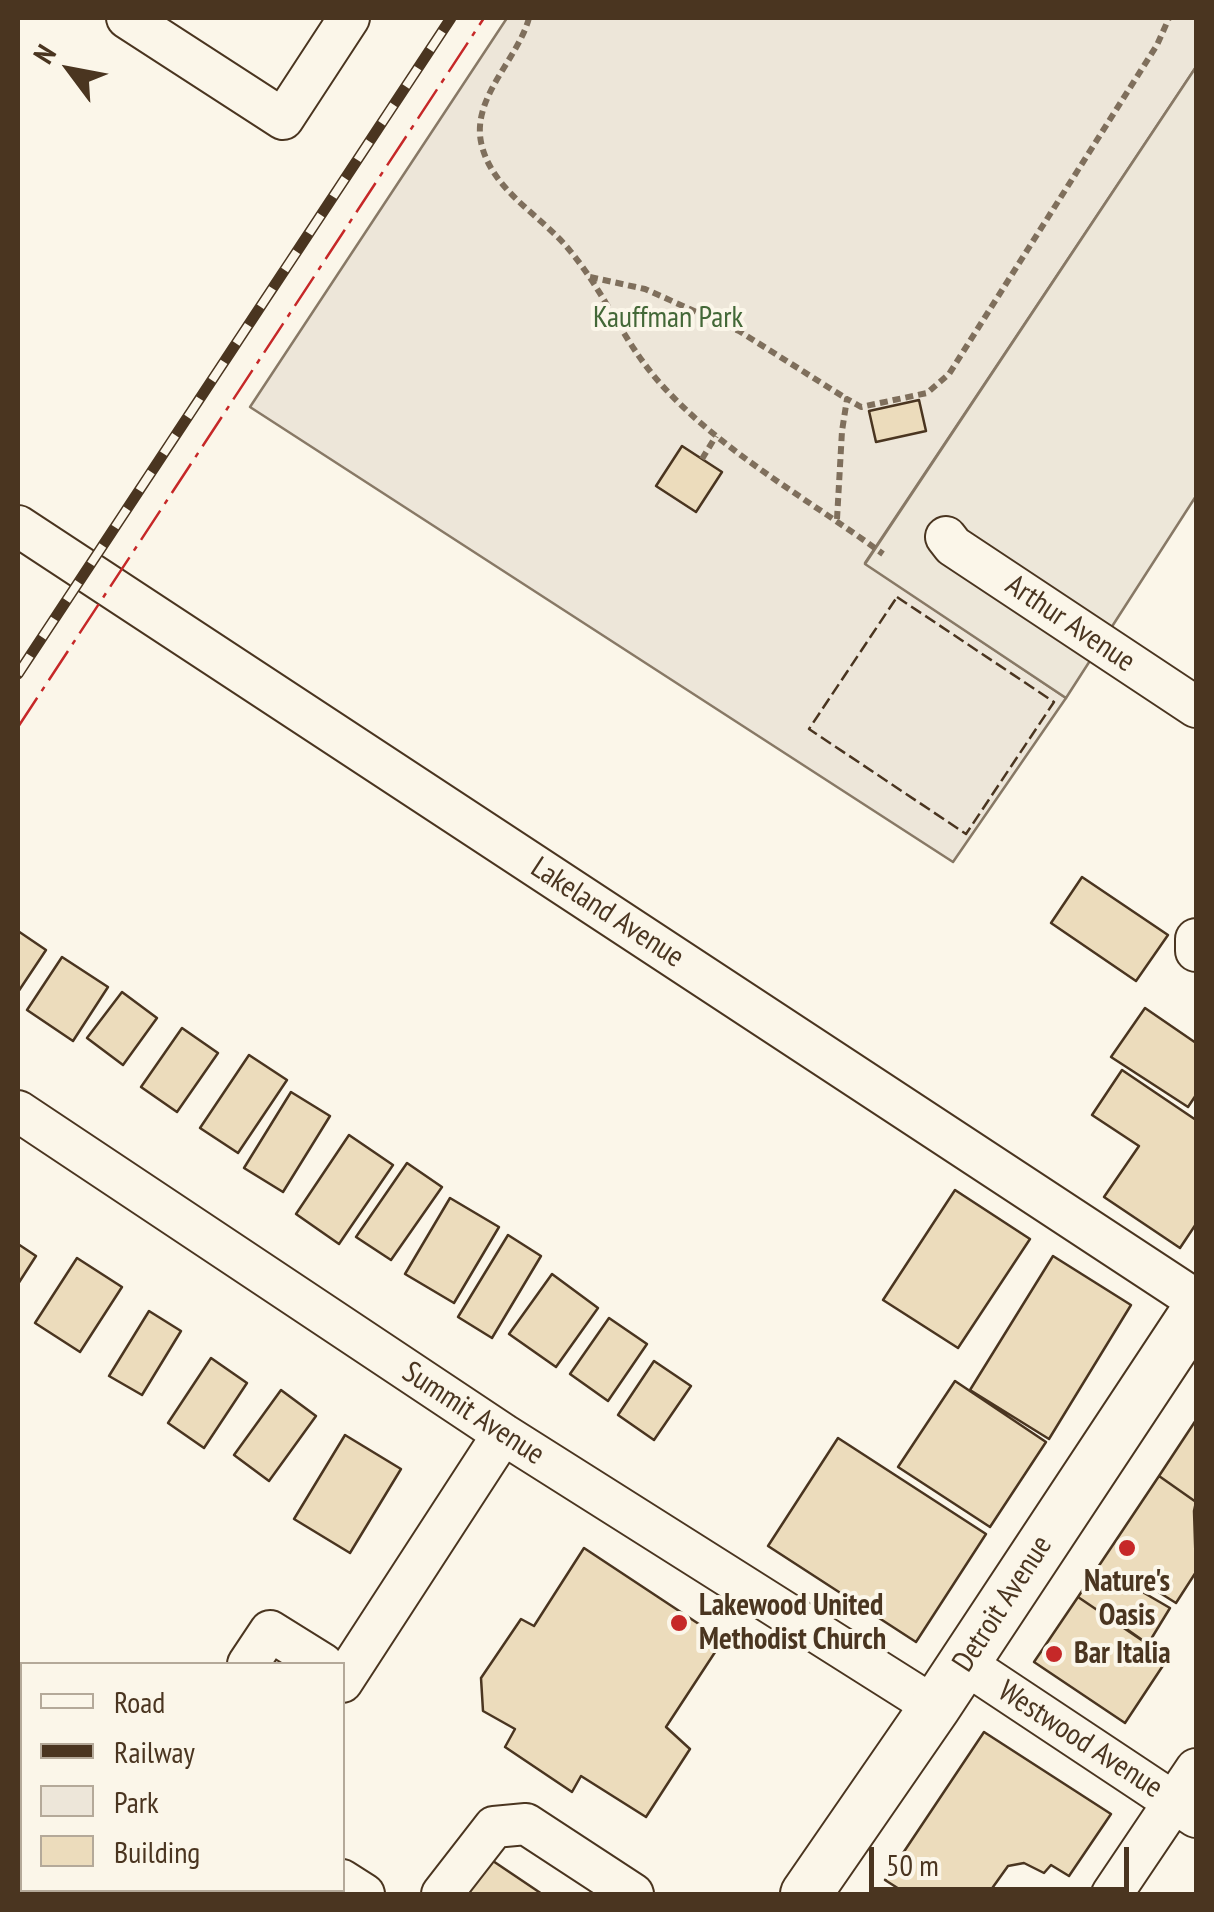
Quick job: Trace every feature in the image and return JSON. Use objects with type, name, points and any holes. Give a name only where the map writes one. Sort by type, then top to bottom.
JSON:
[{"type":"main road","name":"Detroit Avenue","points":[[806,1894],[935,1707],[1196,1312]]},
{"type":"street","points":[[127,18],[283,118],[350,18]]},
{"type":"street","name":"Lakeland Avenue","points":[[18,526],[1196,1300]]},
{"type":"street","name":"Arthur Avenue","points":[[946,538],[1196,708]]},
{"type":"street","points":[[1196,939],[1196,951]]},
{"type":"street","name":"Summit Avenue","points":[[18,1111],[503,1434],[935,1707]]},
{"type":"street","points":[[345,1666],[503,1434]]},
{"type":"street","points":[[249,1662],[270,1631],[317,1662]]},
{"type":"street","name":"Westwood Avenue","points":[[964,1663],[1189,1796]]},
{"type":"street","points":[[1112,1894],[1189,1796]]},
{"type":"street","points":[[442,1894],[494,1827],[526,1824],[633,1894]]},
{"type":"path","points":[[529,18],[524,36],[489,94],[481,116],[480,141],[491,170],[569,249],[590,277],[625,340],[662,385],[716,436],[882,554]]},
{"type":"path","points":[[590,277],[645,289],[739,331],[861,407],[928,392],[949,374],[1156,46],[1169,18]]},
{"type":"path","points":[[837,520],[847,399]]},
{"type":"path","points":[[702,459],[716,436]]},
{"type":"green space","name":"Kauffman Park","points":[[507,18],[1196,18],[1196,67],[865,563],[1066,698],[953,862],[250,407]]},
{"type":"shaded area","points":[[1196,67],[1196,496],[1066,698],[865,564]]},
{"type":"building","points":[[919,400],[926,431],[876,442],[869,411]]},
{"type":"building","points":[[682,446],[722,472],[696,512],[656,486]]},
{"type":"building","points":[[1082,877],[1168,935],[1136,981],[1051,923]]},
{"type":"building","points":[[18,931],[46,950],[18,992]]},
{"type":"building","points":[[62,957],[108,987],[73,1041],[27,1010]]},
{"type":"building","points":[[122,992],[157,1018],[123,1065],[87,1038]]},
{"type":"building","points":[[1145,1008],[1196,1043],[1196,1095],[1188,1107],[1111,1057]]},
{"type":"building","points":[[182,1028],[218,1053],[177,1112],[141,1087]]},
{"type":"building","points":[[249,1055],[287,1080],[238,1153],[200,1128]]},
{"type":"building","points":[[1122,1070],[1196,1120],[1196,1224],[1180,1248],[1104,1197],[1139,1146],[1092,1115]]},
{"type":"building","points":[[291,1092],[330,1116],[283,1192],[244,1168]]},
{"type":"building","points":[[349,1135],[393,1165],[339,1244],[296,1214]]},
{"type":"building","points":[[407,1163],[442,1187],[391,1260],[356,1237]]},
{"type":"building","points":[[955,1190],[1030,1239],[958,1348],[883,1300]]},
{"type":"building","points":[[450,1198],[499,1227],[454,1303],[405,1274]]},
{"type":"building","points":[[508,1235],[541,1256],[492,1338],[458,1317]]},
{"type":"building","points":[[18,1244],[36,1256],[18,1284]]},
{"type":"building","points":[[1053,1256],[1131,1305],[1049,1439],[970,1390]]},
{"type":"building","points":[[77,1258],[122,1287],[80,1352],[35,1323]]},
{"type":"building","points":[[552,1274],[598,1308],[556,1367],[509,1334]]},
{"type":"building","points":[[149,1311],[181,1331],[142,1395],[109,1376]]},
{"type":"building","points":[[609,1318],[647,1344],[608,1401],[570,1374]]},
{"type":"building","points":[[211,1358],[247,1383],[204,1448],[168,1423]]},
{"type":"building","points":[[654,1361],[691,1386],[654,1440],[618,1415]]},
{"type":"building","points":[[955,1381],[1046,1442],[990,1527],[898,1467]]},
{"type":"building","points":[[281,1390],[316,1416],[269,1481],[234,1455]]},
{"type":"building","points":[[1196,1420],[1196,1502],[1159,1476]]},
{"type":"building","points":[[345,1435],[401,1469],[350,1553],[294,1519]]},
{"type":"building","points":[[838,1438],[986,1534],[916,1642],[768,1546]]},
{"type":"building","points":[[1159,1476],[1196,1502],[1196,1572],[1176,1603],[1136,1578],[1139,1590],[1170,1608],[1148,1644],[1128,1630],[1127,1623],[1112,1613],[1106,1616],[1078,1597]]},
{"type":"building","points":[[584,1548],[723,1640],[666,1727],[690,1749],[646,1817],[581,1776],[572,1792],[505,1747],[515,1729],[483,1711],[481,1678],[521,1619],[534,1626]]},
{"type":"building","points":[[1078,1597],[1168,1658],[1125,1723],[1034,1662]]},
{"type":"building","points":[[984,1732],[1111,1814],[1069,1876],[1051,1865],[1044,1873],[1024,1863],[1008,1866],[988,1894],[907,1894],[885,1880]]},
{"type":"building","points":[[20,1739],[20,1820],[18,1819]]},
{"type":"building","points":[[490,1859],[542,1894],[466,1894]]},
{"type":"building","points":[[146,1892],[212,1892],[211,1894]]},
{"type":"railway","points":[[18,674],[451,18]]},
{"type":"fence","points":[[897,597],[1054,702],[966,834],[809,729],[897,597]]},
{"type":"power","points":[[18,727],[484,18]]},
{"type":"place","name":"Nature's Oasis","points":[[1127,1548]]},
{"type":"place","name":"Lakewood United Methodist Church","points":[[679,1623]]},
{"type":"place","name":"Bar Italia","points":[[1054,1654]]}]
